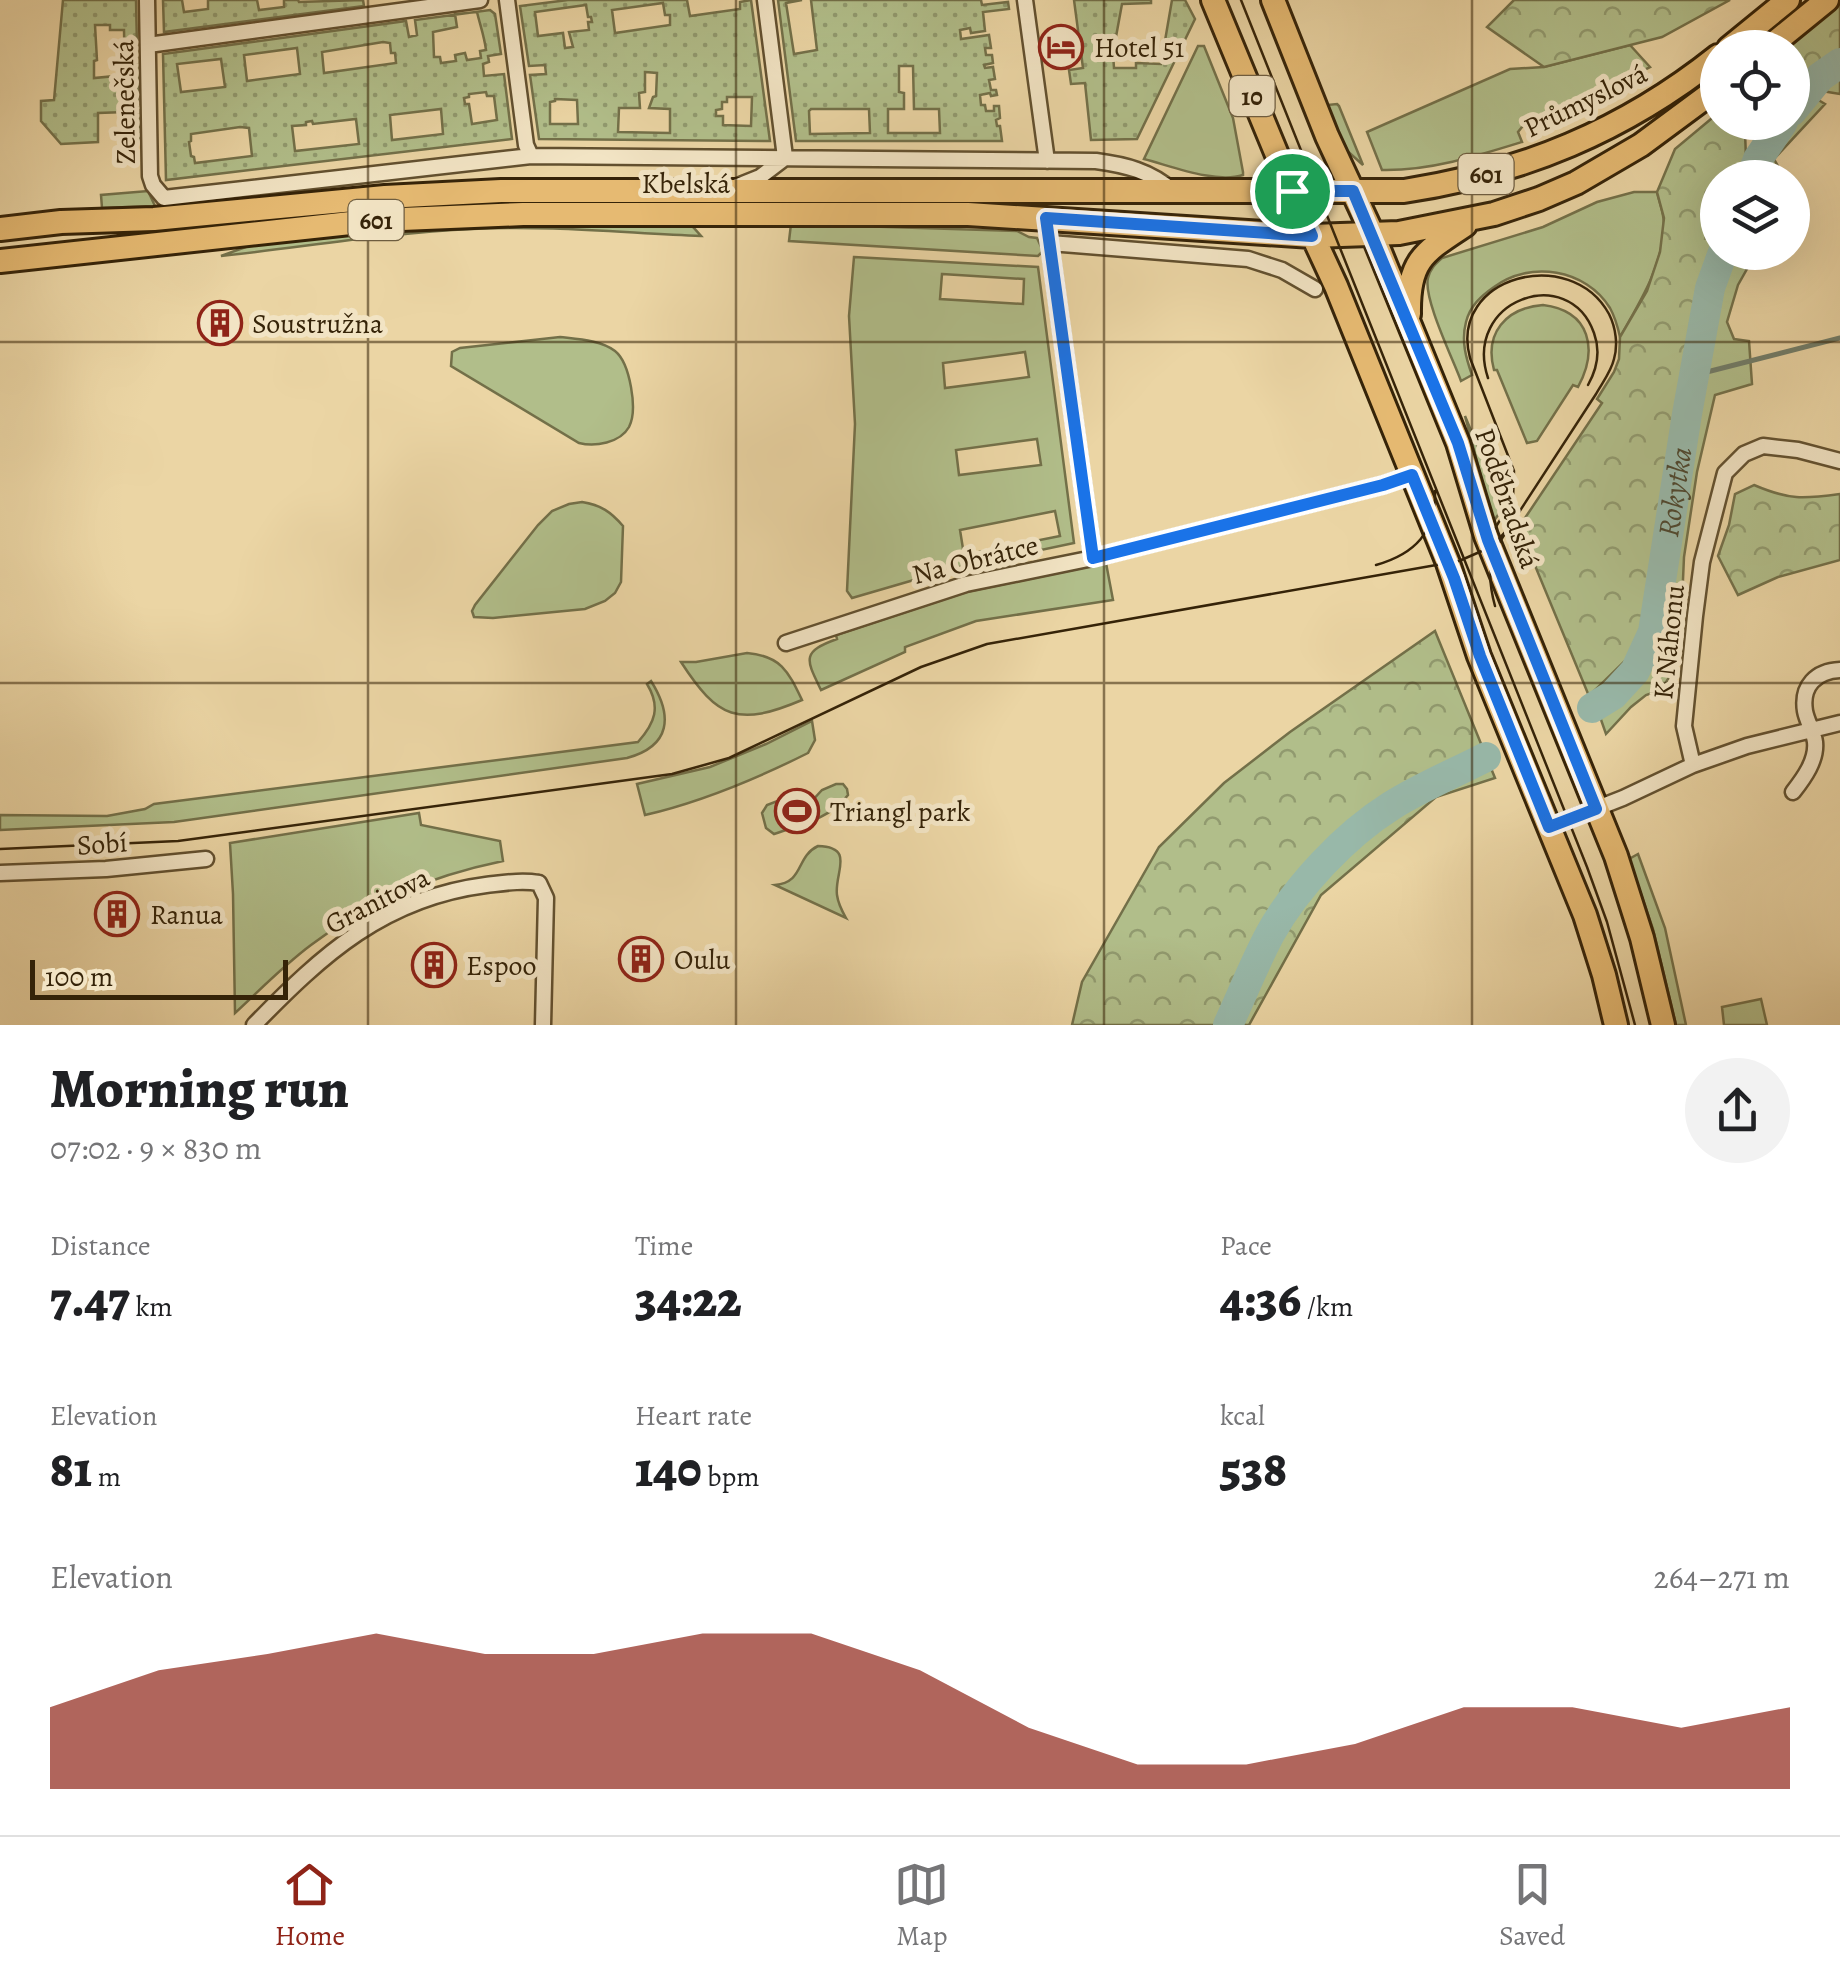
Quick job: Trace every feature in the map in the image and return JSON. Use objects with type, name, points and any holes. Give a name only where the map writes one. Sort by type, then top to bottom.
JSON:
[{"type":"main road","name":"10","points":[[1214,0],[1312,236]]},
{"type":"main road","name":"Poděbradská","points":[[1273,0],[1327,136],[1410,322],[1458,443],[1488,540],[1616,856],[1663,1025]]},
{"type":"main road","points":[[1751,30],[1788,0]]},
{"type":"main road","points":[[1790,30],[1827,0]]},
{"type":"main road","name":"Průmyslová","points":[[1292,191],[1404,191],[1494,172],[1536,159],[1637,114],[1700,69]]},
{"type":"main road","name":"601","points":[[1373,235],[1474,219],[1528,203],[1576,183],[1658,134],[1700,102]]},
{"type":"main road","name":"Kbelská","points":[[0,228],[501,191],[1292,191]]},
{"type":"main road","name":"Kbelská","points":[[0,261],[378,220],[523,214],[949,214],[1312,236],[1373,235]]},
{"type":"main road","points":[[1410,322],[1411,286],[1420,258],[1474,219]]},
{"type":"main road","points":[[1312,236],[1454,578],[1480,656],[1585,916],[1616,1025]]},
{"type":"main road","points":[[0,275],[39,257]]},
{"type":"street","name":"Zelenečská","points":[[147,0],[150,176],[164,198]]},
{"type":"street","points":[[148,44],[480,0]]},
{"type":"street","points":[[507,0],[526,145],[531,156]]},
{"type":"street","points":[[726,190],[760,177],[786,157],[765,0]]},
{"type":"street","points":[[1025,0],[1047,160]]},
{"type":"street","name":"Kbelská","points":[[164,198],[531,156],[1096,161],[1130,166],[1158,178],[1174,191]]},
{"type":"street","points":[[1046,218],[1093,558]]},
{"type":"street","points":[[1050,243],[1248,259],[1282,270],[1315,289]]},
{"type":"street","name":"K Náhonu","points":[[1693,765],[1684,726],[1695,616],[1702,562],[1725,474],[1744,454],[1763,446],[1840,461]]},
{"type":"street","name":"Na Obrátce","points":[[786,643],[966,584],[1093,558],[1412,475]]},
{"type":"street","points":[[1793,792],[1812,762],[1815,740],[1805,710],[1805,693],[1812,680],[1826,671],[1840,670]]},
{"type":"street","points":[[1549,827],[1746,746],[1840,723]]},
{"type":"street","name":"Sobí","points":[[0,873],[106,869],[206,859]]},
{"type":"street","name":"Granitova","points":[[254,1025],[296,982],[359,931],[452,889],[542,878],[546,898],[542,1025]]},
{"type":"green space","points":[[63,0],[136,0],[139,141],[127,141],[126,112],[98,113],[98,142],[61,144],[41,121],[41,101],[54,100]],"holes":[[[95,25],[110,25],[110,30],[124,30],[125,75],[94,78]]]},
{"type":"green space","points":[[163,0],[182,0],[184,12],[208,9],[208,0],[257,0],[259,10],[284,7],[284,0],[363,0],[364,6],[164,32]]},
{"type":"green space","points":[[568,0],[687,0],[690,16],[740,9],[740,2],[751,0],[770,141],[539,139],[530,75],[546,74],[545,65],[529,66],[520,6]],"holes":[[[663,3],[665,15],[670,15],[670,25],[615,33],[612,10]],[[586,5],[592,22],[588,22],[589,30],[569,32],[573,47],[565,48],[563,33],[538,36],[535,12]],[[645,72],[657,73],[656,96],[649,108],[670,109],[670,133],[618,132],[619,108],[640,108],[639,93],[645,92]],[[727,97],[752,97],[751,126],[723,125],[723,116],[716,116],[722,102],[727,102]],[[577,100],[578,124],[550,124],[550,102]]]},
{"type":"green space","points":[[778,0],[802,0],[786,3],[794,54],[817,50],[811,0],[981,0],[982,5],[1008,2],[1009,9],[983,12],[985,31],[960,30],[961,39],[989,35],[991,48],[985,48],[986,55],[992,55],[993,63],[984,65],[993,67],[995,79],[989,80],[997,95],[980,95],[981,105],[985,105],[986,111],[999,106],[1000,118],[996,120],[1002,141],[796,141]],"holes":[[[899,66],[913,66],[914,109],[939,109],[940,133],[888,133],[888,109],[904,109],[904,93],[899,92]],[[811,109],[869,109],[870,133],[810,134]]]},
{"type":"green space","points":[[1074,0],[1151,0],[1122,4],[1114,68],[1136,68],[1136,63],[1161,64],[1172,0],[1185,0],[1195,19],[1137,139],[1091,140],[1085,83],[1071,84],[1069,70],[1083,68]]},
{"type":"green space","points":[[1514,0],[1730,0],[1662,37],[1544,67],[1487,27]]},
{"type":"green space","points":[[1840,4],[1840,94],[1822,91],[1810,79],[1808,30]]},
{"type":"green space","points":[[490,10],[495,14],[501,54],[488,56],[489,62],[483,64],[484,76],[504,74],[512,139],[166,180],[163,54],[406,21],[409,37],[417,35],[415,20],[455,15],[457,27],[433,32],[434,57],[440,57],[441,63],[456,61],[455,55],[465,53],[467,60],[481,58],[480,51],[486,50],[477,12]],"holes":[[[390,43],[396,63],[324,73],[322,52]],[[297,48],[300,74],[247,81],[244,55]],[[221,59],[225,87],[181,92],[177,64]],[[486,92],[487,96],[494,96],[497,120],[472,124],[469,104],[465,104],[464,98]],[[441,109],[443,134],[392,140],[390,115]],[[356,119],[359,144],[295,151],[292,126]],[[249,128],[252,156],[195,163],[189,142],[191,134]]]},
{"type":"green space","points":[[1630,45],[1650,67],[1526,122],[1518,132],[1522,142],[1435,165],[1382,170],[1367,132],[1510,69],[1544,67]]},
{"type":"green space","points":[[1198,46],[1204,46],[1233,118],[1243,175],[1207,176],[1144,159]]},
{"type":"green space","points":[[1815,98],[1825,104],[1810,120],[1810,103]]},
{"type":"green space","points":[[1337,104],[1363,165],[1344,148],[1327,105]]},
{"type":"green space","points":[[1700,128],[1700,140],[1745,140],[1746,159],[1700,160],[1700,270],[1709,270],[1690,355],[1645,619],[1629,657],[1589,696],[1519,527],[1602,403],[1597,399],[1619,359],[1620,337],[1647,291],[1660,252],[1664,218],[1657,192],[1675,149]]},
{"type":"green space","points":[[1776,140],[1792,140],[1775,160],[1764,160]]},
{"type":"green space","points":[[148,191],[155,206],[102,208],[101,195]]},
{"type":"green space","points":[[1634,192],[1657,192],[1664,220],[1663,239],[1649,283],[1620,337],[1610,308],[1587,284],[1556,273],[1524,273],[1494,287],[1470,311],[1464,343],[1472,375],[1461,381],[1430,299],[1428,278],[1435,265],[1442,258],[1543,227],[1597,202]]},
{"type":"green space","points":[[791,224],[1017,231],[1037,238],[1043,251],[1038,256],[789,241]]},
{"type":"green space","points":[[502,226],[693,227],[701,236],[472,229],[221,256],[254,244],[394,231]]},
{"type":"green space","points":[[854,257],[1038,267],[1074,543],[955,568],[852,598],[847,591],[855,424],[849,316]],"holes":[[[942,274],[1024,279],[1023,304],[940,299]],[[1025,352],[1029,377],[945,388],[943,363]],[[1037,439],[1041,465],[959,475],[956,450]],[[1055,511],[1060,536],[964,555],[960,530]]]},
{"type":"green space","points":[[1726,270],[1746,270],[1727,322],[1734,339],[1749,341],[1752,384],[1715,395],[1697,472],[1670,676],[1661,690],[1646,695],[1631,707],[1606,734],[1599,714],[1627,696],[1648,661],[1665,616],[1712,314]]},
{"type":"green space","points":[[1543,305],[1572,315],[1580,324],[1586,334],[1588,359],[1578,387],[1573,385],[1537,441],[1527,443],[1494,370],[1492,345],[1495,334],[1509,317]]},
{"type":"green space","points":[[560,337],[603,344],[620,357],[628,376],[633,410],[629,427],[620,437],[599,444],[579,443],[451,366],[452,352],[460,348]]},
{"type":"green space","points":[[1465,416],[1503,508],[1493,522]]},
{"type":"green space","points":[[1754,485],[1796,497],[1840,494],[1840,560],[1778,577],[1738,595],[1718,556],[1735,494]]},
{"type":"green space","points":[[582,502],[605,510],[623,526],[621,582],[615,593],[585,609],[474,617],[475,605],[538,525],[552,511]]},
{"type":"green space","points":[[1106,563],[1113,600],[976,621],[905,647],[905,652],[821,690],[812,671],[812,653],[837,639],[836,635],[966,592]]},
{"type":"green space","points":[[1435,631],[1495,778],[1436,797],[1321,895],[1249,1025],[1072,1025],[1082,982],[1159,847],[1224,783]]},
{"type":"green space","points":[[747,653],[768,658],[782,667],[802,700],[761,713],[731,713],[707,696],[681,662]]},
{"type":"green space","points":[[651,681],[663,706],[664,728],[652,746],[627,758],[174,822],[0,830],[0,815],[107,816],[154,804],[638,742],[654,714],[654,700],[647,684]]},
{"type":"green space","points":[[812,721],[815,740],[808,753],[728,789],[645,815],[637,784],[710,767]]},
{"type":"green space","name":"Triangl park","points":[[843,784],[848,795],[832,810],[774,834],[766,828],[762,813],[767,805],[780,800],[810,803],[822,790]]},
{"type":"green space","points":[[419,813],[421,825],[500,841],[503,861],[427,882],[355,916],[301,953],[235,1013],[230,843]]},
{"type":"green space","points":[[818,846],[830,847],[840,856],[837,895],[846,918],[775,885],[791,879]]},
{"type":"green space","points":[[1638,854],[1665,928],[1686,1025],[1676,1025],[1653,929],[1629,859]]},
{"type":"green space","points":[[1761,999],[1767,1025],[1724,1025],[1722,1007]]},
{"type":"waterway","name":"Rokytka","points":[[1810,89],[1840,63]]},
{"type":"waterway","name":"Rokytka","points":[[1758,160],[1771,140]]},
{"type":"waterway","name":"Rokytka","points":[[1592,708],[1613,695],[1635,671],[1653,632],[1687,414],[1716,270]]},
{"type":"waterway","points":[[1695,375],[1840,338]]},
{"type":"waterway","name":"Rokytka","points":[[1228,1025],[1270,934],[1293,898],[1323,863],[1391,806],[1486,757]]},
{"type":"tram line","points":[[1241,0],[1587,867],[1607,922],[1635,1025]]},
{"type":"tram line","points":[[1489,538],[1513,499],[1514,471],[1470,358],[1468,330],[1477,307],[1494,290],[1517,279],[1543,276],[1568,280],[1591,292],[1609,314],[1616,336],[1615,354],[1596,394],[1497,546],[1490,576],[1495,606]]},
{"type":"tram line","points":[[1488,378],[1484,351],[1490,328],[1504,311],[1522,300],[1543,295],[1563,299],[1581,311],[1594,333],[1597,360],[1588,385]]},
{"type":"tram line","points":[[1376,565],[1402,555],[1420,539],[1432,518],[1435,491]]},
{"type":"tram line","points":[[0,849],[178,841],[672,774],[729,758],[921,667],[987,644],[1459,561],[1491,547],[1506,531]]},
{"type":"place","name":"Hotel 51","points":[[1061,47]]},
{"type":"place","name":"Soustružna","points":[[220,323]]},
{"type":"place","name":"Triangl park","points":[[797,811]]},
{"type":"place","name":"Ranua","points":[[117,914]]},
{"type":"place","name":"Oulu","points":[[641,959]]},
{"type":"place","name":"Espoo","points":[[434,965]]},
{"type":"route","points":[[1292,191],[1353,191],[1458,443],[1488,540],[1596,809],[1549,827],[1412,475],[1093,558],[1046,218],[1312,236],[1292,191]]}]
